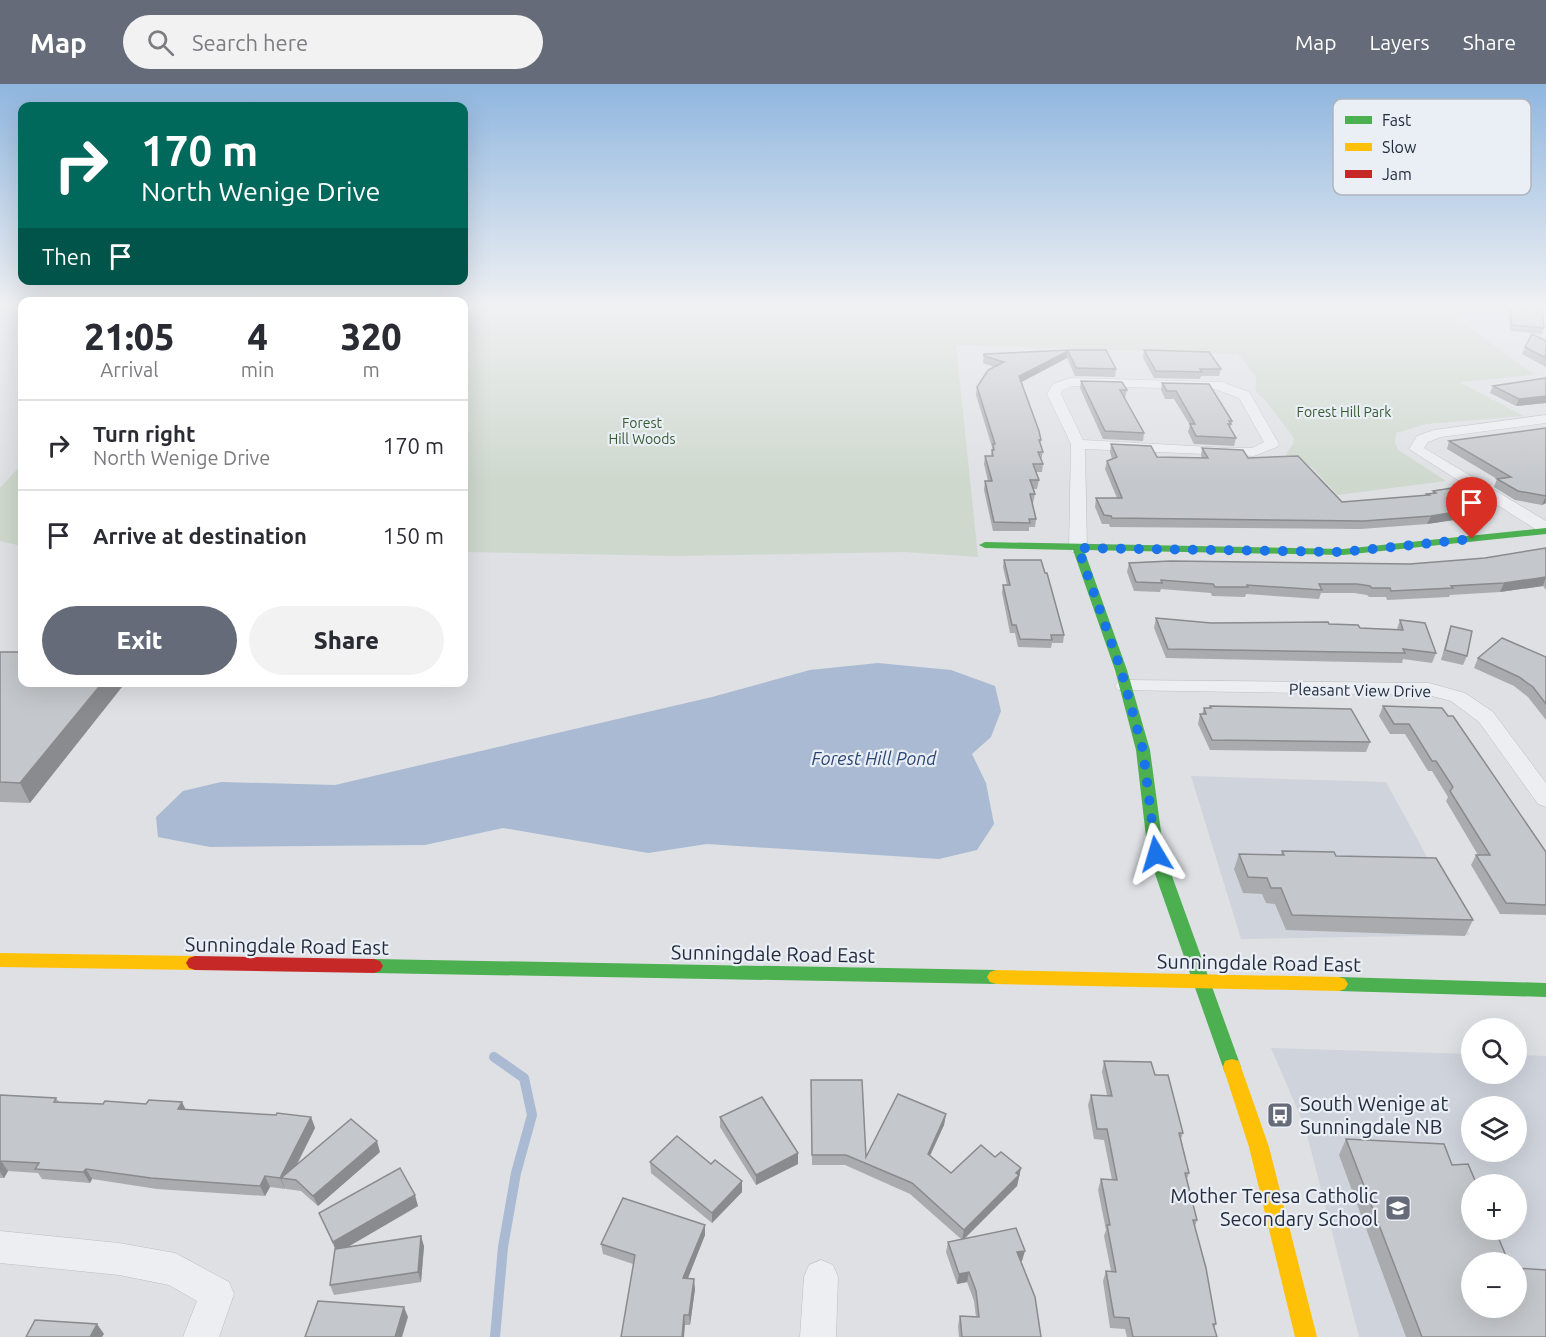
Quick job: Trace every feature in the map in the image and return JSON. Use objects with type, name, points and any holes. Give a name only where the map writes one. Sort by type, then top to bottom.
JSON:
[{"type":"street","points":[[1078,444],[1229,452],[1254,452],[1272,444],[1244,395],[1217,386],[1070,382],[1058,387],[1054,394],[1078,444],[1078,548],[1125,686],[1143,750],[1156,854],[1259,1147],[1306,1337]]},
{"type":"street","points":[[1546,419],[1439,433],[1422,439],[1417,443],[1416,449],[1546,529]]},
{"type":"street","points":[[986,545],[1343,552],[1546,529]]},
{"type":"street","name":"Pleasant View Drive","points":[[1125,686],[1429,689],[1458,697],[1486,717],[1546,799]]},
{"type":"street","name":"Sunningdale Road East","points":[[0,960],[1202,980],[1546,990]]},
{"type":"street","points":[[0,1247],[119,1259],[174,1270],[217,1294],[201,1337]]},
{"type":"street","points":[[818,1337],[820,1277]]},
{"type":"shaded area","points":[[1191,776],[1386,782],[1470,935],[1241,939]]},
{"type":"shaded area","name":"Mother Teresa Catholic Secondary School","points":[[1271,1048],[1461,1054],[1461,1084],[1527,1084],[1527,1055],[1546,1056],[1546,1337],[1359,1337],[1305,1127]]},
{"type":"green space","name":"Forest Hill Woods","points":[[468,365],[958,365],[978,557],[905,552],[676,556],[468,552]]},
{"type":"green space","name":"Forest Hill Woods","points":[[1247,365],[1522,365],[1535,375],[1459,382],[1524,416],[1426,424],[1396,433],[1395,443],[1398,450],[1446,481],[1337,495],[1312,467],[1285,456],[1294,438],[1266,401],[1256,392],[1256,377]]},
{"type":"green space","points":[[18,468],[18,545],[0,541],[0,488]]},
{"type":"water","name":"Forest Hill Pond","points":[[878,663],[951,670],[995,686],[1001,711],[991,737],[972,754],[986,783],[994,824],[977,850],[939,859],[707,844],[648,853],[503,828],[425,845],[210,847],[158,837],[156,817],[183,791],[221,782],[335,785],[712,697],[810,670]]},
{"type":"building","points":[[997,365],[1040,365],[1019,376],[1039,431],[1043,452],[1038,452],[1043,464],[1033,464],[1039,480],[1030,480],[1035,494],[1030,494],[1036,519],[1029,519],[1030,523],[994,522],[985,481],[992,481],[985,456],[993,456],[993,444],[995,444],[977,387],[988,370]]},
{"type":"building","points":[[1075,365],[1114,365],[1116,369],[1076,368]]},
{"type":"building","points":[[1153,365],[1219,365],[1221,369],[1200,369],[1202,372],[1156,371]]},
{"type":"building","points":[[1546,378],[1546,396],[1519,399],[1493,386]]},
{"type":"building","points":[[1081,381],[1122,382],[1127,390],[1120,390],[1144,433],[1105,431]]},
{"type":"building","points":[[1162,383],[1209,384],[1232,421],[1228,424],[1236,438],[1196,436],[1190,424],[1195,424],[1176,391],[1167,391]]},
{"type":"building","points":[[1546,428],[1546,496],[1518,491],[1497,479],[1511,477],[1449,441]]},
{"type":"building","points":[[1111,444],[1151,446],[1157,457],[1208,458],[1202,448],[1243,450],[1248,458],[1298,456],[1342,502],[1429,495],[1427,494],[1436,493],[1433,491],[1465,486],[1493,504],[1431,516],[1364,521],[1112,518],[1104,515],[1096,498],[1122,498],[1107,461],[1117,457]]},
{"type":"building","points":[[1546,548],[1546,577],[1504,583],[1451,586],[1453,588],[1391,591],[1390,588],[1372,588],[1357,584],[1319,584],[1322,590],[1247,585],[1248,587],[1215,587],[1213,584],[1161,580],[1162,583],[1136,582],[1129,563],[1170,561],[1410,564],[1485,558]]},
{"type":"building","points":[[1004,560],[1041,560],[1045,573],[1047,573],[1064,635],[1051,635],[1052,640],[1020,639],[1016,625],[1012,625],[1003,585],[1010,585]]},
{"type":"building","points":[[1156,618],[1211,623],[1328,622],[1329,624],[1358,625],[1360,628],[1403,630],[1400,620],[1425,623],[1436,653],[1403,649],[1405,653],[1168,649]]},
{"type":"building","points":[[1451,626],[1472,631],[1467,656],[1445,650]]},
{"type":"building","points":[[1502,638],[1546,657],[1546,704],[1533,687],[1519,677],[1478,658]]},
{"type":"building","points":[[0,652],[18,652],[18,687],[99,687],[20,783],[0,782]]},
{"type":"building","points":[[1210,706],[1351,709],[1370,742],[1212,740],[1200,714],[1206,714],[1204,708],[1211,708]]},
{"type":"building","points":[[1383,706],[1442,708],[1448,716],[1453,716],[1546,852],[1546,905],[1506,903],[1476,855],[1490,855],[1450,791],[1453,787],[1436,761],[1432,761],[1409,724],[1394,724]]},
{"type":"building","points":[[1282,851],[1334,852],[1336,856],[1436,858],[1473,920],[1292,915],[1281,888],[1271,888],[1267,878],[1248,877],[1239,854],[1284,855]]},
{"type":"building","points":[[1104,1061],[1151,1062],[1155,1075],[1168,1075],[1183,1133],[1179,1133],[1189,1173],[1185,1173],[1197,1220],[1193,1220],[1206,1268],[1216,1324],[1213,1324],[1217,1337],[1133,1337],[1129,1318],[1114,1317],[1106,1271],[1116,1272],[1101,1179],[1117,1180],[1107,1129],[1097,1129],[1091,1095],[1112,1096]]},
{"type":"building","points":[[811,1080],[862,1080],[866,1157],[898,1094],[946,1114],[928,1154],[951,1173],[981,1145],[995,1157],[1001,1152],[1021,1168],[1016,1173],[1019,1175],[964,1230],[912,1183],[846,1155],[812,1155]]},
{"type":"building","points":[[0,1095],[56,1098],[54,1102],[103,1104],[105,1101],[146,1104],[149,1100],[182,1102],[178,1109],[276,1115],[277,1113],[311,1117],[280,1178],[265,1176],[260,1186],[151,1178],[86,1169],[83,1172],[35,1169],[39,1163],[1,1161],[0,1163]]},
{"type":"building","points":[[762,1097],[798,1153],[756,1175],[720,1117]]},
{"type":"building","points":[[351,1119],[377,1141],[313,1196],[296,1180],[281,1178]]},
{"type":"building","points":[[677,1136],[711,1164],[715,1160],[742,1181],[712,1213],[650,1162]]},
{"type":"building","points":[[1346,1139],[1444,1144],[1452,1165],[1468,1164],[1472,1174],[1461,1174],[1461,1240],[1499,1240],[1504,1252],[1461,1252],[1461,1318],[1527,1318],[1527,1269],[1546,1270],[1546,1337],[1422,1337]]},
{"type":"building","points":[[400,1168],[415,1195],[333,1242],[319,1213]]},
{"type":"building","points":[[623,1198],[705,1225],[683,1278],[694,1279],[689,1315],[684,1315],[682,1337],[621,1337],[635,1255],[601,1244]]},
{"type":"building","points":[[1016,1228],[1025,1251],[1017,1252],[1035,1297],[1041,1337],[962,1337],[960,1316],[979,1317],[976,1291],[969,1272],[959,1274],[948,1242]]},
{"type":"building","points":[[421,1236],[418,1272],[330,1285],[335,1249]]},
{"type":"building","points":[[318,1301],[404,1307],[395,1337],[305,1337]]},
{"type":"building","points":[[35,1320],[97,1324],[90,1337],[26,1337]]},
{"type":"waterway","points":[[494,1057],[524,1078],[532,1115],[516,1173],[503,1247],[495,1337]]},
{"type":"traffic: fast","points":[[985,545],[1343,552],[1546,531]]},
{"type":"traffic: fast","points":[[1078,548],[1121,670],[1143,750],[1156,854],[1232,1067]]},
{"type":"traffic: fast","points":[[374,966],[996,977]]},
{"type":"traffic: fast","points":[[1339,984],[1546,990]]},
{"type":"traffic: slow","points":[[0,960],[195,963]]},
{"type":"traffic: slow","points":[[996,977],[1339,984]]},
{"type":"traffic: slow","points":[[1232,1067],[1259,1147],[1306,1337]]},
{"type":"traffic: jam","points":[[195,963],[374,966]]},
{"type":"place","name":"South Wenige at Sunningdale NB","points":[[1280,1115]]},
{"type":"place","name":"Mother Teresa Catholic Secondary School","points":[[1398,1208]]},
{"type":"route","points":[[1156,854],[1143,750],[1121,670],[1078,548],[1343,552],[1472,539]]},
{"type":"park label","name":"Forest Hill Park","points":[[1344,412]]}]
